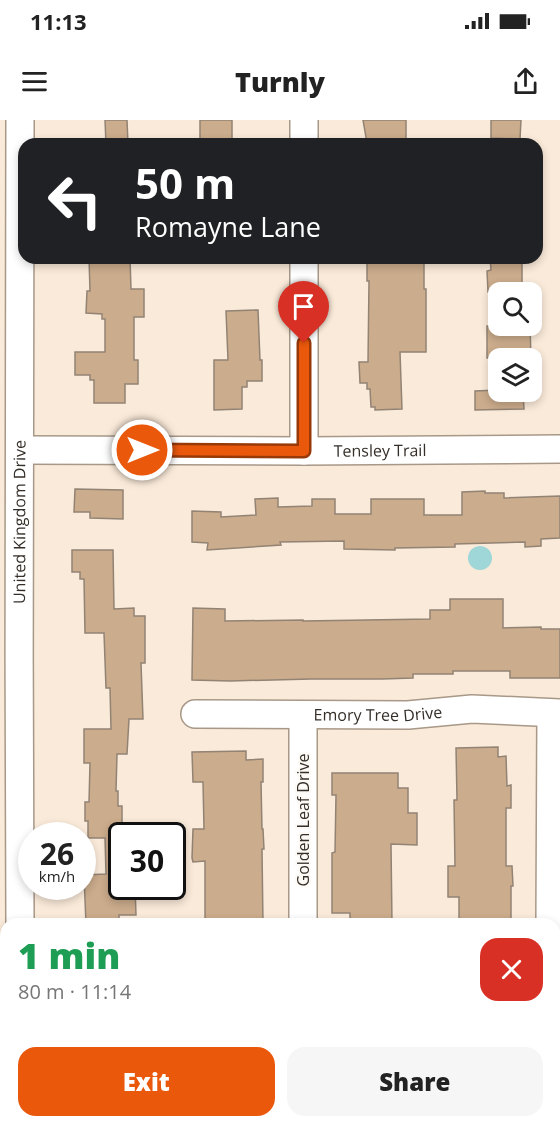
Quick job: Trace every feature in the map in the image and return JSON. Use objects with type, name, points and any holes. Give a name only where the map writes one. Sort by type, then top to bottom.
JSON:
[{"type":"street","name":"United Kingdom Drive","points":[[20,120],[20,138]]},
{"type":"street","points":[[304,120],[304,138]]},
{"type":"street","name":"United Kingdom Drive","points":[[20,264],[18,693],[20,918]]},
{"type":"street","points":[[304,264],[304,451]]},
{"type":"street","name":"Tensley Trail","points":[[20,450],[560,449]]},
{"type":"street","name":"Emory Tree Drive","points":[[195,714],[408,715],[472,709],[556,713]]},
{"type":"street","points":[[550,918],[556,713]]},
{"type":"street","name":"Golden Leaf Drive","points":[[303,716],[303,918]]},
{"type":"water","points":[[480,546],[489,549],[492,558],[489,567],[480,570],[471,567],[468,558],[471,549]]},
{"type":"building","points":[[105,120],[127,120],[128,138],[106,138]]},
{"type":"building","points":[[200,120],[232,120],[232,138],[200,138]]},
{"type":"building","points":[[363,120],[406,120],[406,138],[366,138]]},
{"type":"building","points":[[491,120],[521,120],[520,138],[491,138]]},
{"type":"building","points":[[89,264],[130,264],[131,289],[144,289],[144,317],[134,317],[134,360],[138,360],[138,384],[125,384],[125,403],[94,403],[94,380],[90,380],[90,375],[75,375],[75,352],[105,352],[105,319],[102,319],[102,314],[86,313],[87,291],[90,291]]},
{"type":"building","points":[[367,264],[424,264],[426,352],[400,352],[402,409],[375,410],[375,407],[371,407],[370,389],[367,389],[367,383],[360,383],[359,362],[368,362],[369,281],[367,281]]},
{"type":"building","points":[[490,264],[522,264],[522,282],[488,282],[488,292],[487,271],[491,270]]},
{"type":"building","points":[[258,310],[262,381],[247,381],[247,387],[242,387],[242,409],[214,410],[214,360],[228,360],[226,311]]},
{"type":"building","points":[[487,326],[488,336],[530,336],[531,348],[488,348],[487,358]]},
{"type":"building","points":[[488,390],[488,402],[524,402],[524,409],[475,410],[475,391]]},
{"type":"building","points":[[75,489],[123,490],[123,519],[90,518],[90,512],[74,512]]},
{"type":"building","points":[[485,491],[485,493],[504,493],[504,498],[560,496],[560,538],[541,539],[541,546],[525,547],[525,542],[455,544],[455,547],[395,548],[395,550],[344,549],[344,541],[280,542],[281,545],[207,550],[208,543],[192,542],[192,511],[221,512],[221,517],[256,515],[255,499],[278,498],[278,507],[312,506],[312,499],[335,499],[335,514],[371,514],[371,499],[424,499],[424,515],[462,515],[462,492]]},
{"type":"building","points":[[72,550],[113,550],[114,609],[134,608],[134,616],[145,616],[145,663],[141,663],[143,719],[129,719],[127,754],[117,754],[116,791],[118,791],[118,806],[122,806],[122,822],[108,822],[108,900],[135,900],[136,915],[119,915],[119,918],[86,918],[85,900],[96,900],[96,874],[106,874],[105,838],[96,838],[96,822],[85,821],[85,802],[89,802],[90,763],[84,763],[84,729],[111,729],[110,688],[106,688],[104,633],[85,633],[84,579],[80,579],[80,572],[72,572]]},
{"type":"building","points":[[450,599],[503,599],[503,628],[560,629],[560,678],[510,678],[510,671],[453,671],[453,674],[413,674],[413,678],[192,680],[193,608],[225,609],[225,621],[430,619],[430,610],[450,610]]},
{"type":"building","points":[[498,747],[498,757],[506,756],[507,786],[511,785],[511,808],[506,808],[506,866],[512,866],[511,918],[459,918],[459,897],[448,897],[448,866],[455,866],[456,748]]},
{"type":"building","points":[[246,751],[246,760],[263,759],[263,782],[261,782],[264,849],[262,849],[263,918],[205,918],[205,861],[193,862],[192,858],[193,829],[204,829],[203,782],[193,782],[192,752]]},
{"type":"building","points":[[332,773],[398,773],[398,788],[408,788],[408,813],[417,813],[417,845],[391,844],[392,918],[350,918],[350,913],[332,913],[332,853],[335,852],[336,795],[332,795]]},
{"type":"route","points":[[142,450],[304,451],[304,343]]}]
